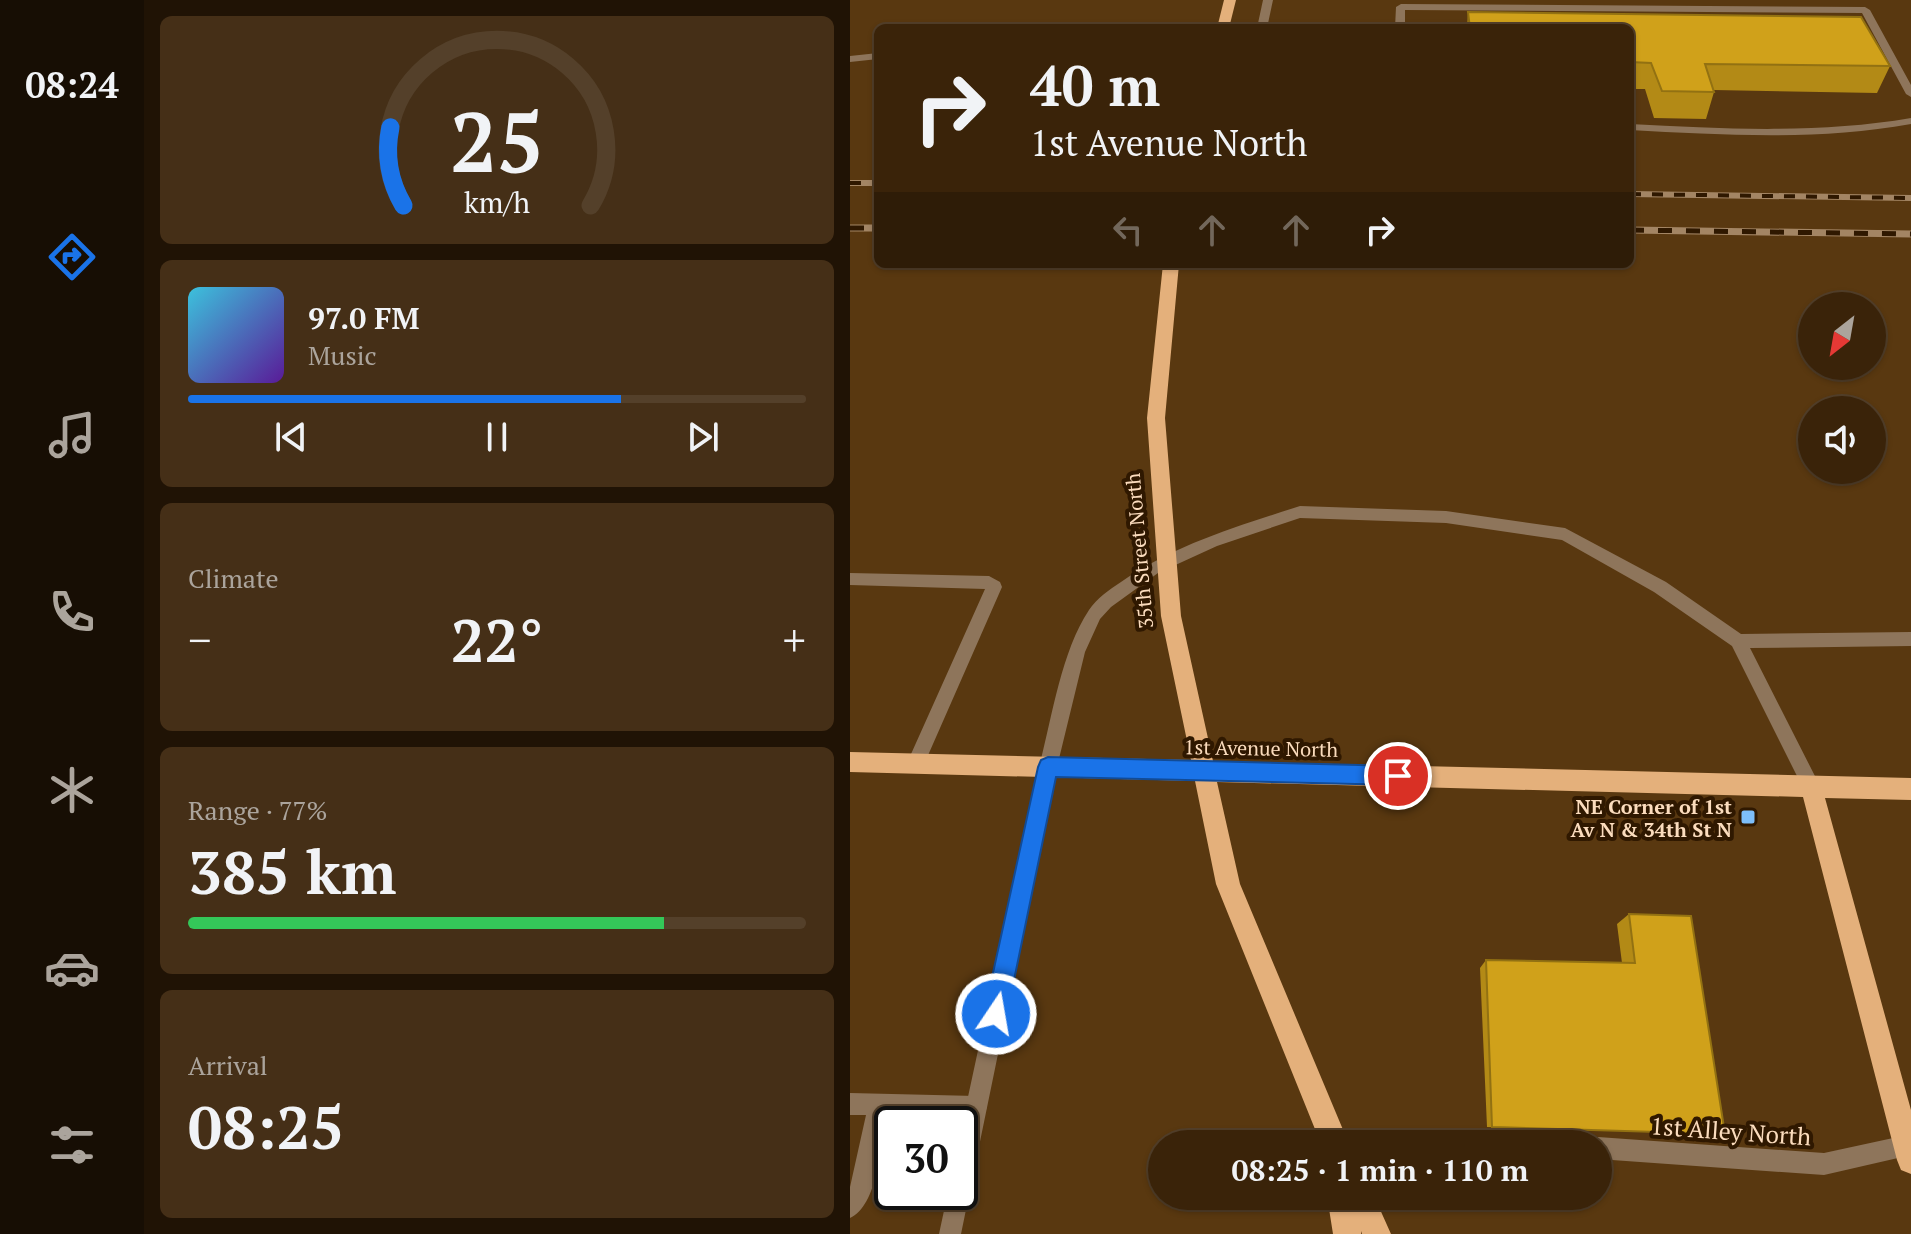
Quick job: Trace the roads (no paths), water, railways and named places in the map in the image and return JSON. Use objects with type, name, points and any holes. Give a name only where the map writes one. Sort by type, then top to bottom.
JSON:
[{"type":"main road","points":[[1224,24],[1230,0]]},
{"type":"main road","name":"35th Street North","points":[[1171,268],[1156,418],[1171,616],[1228,884],[1327,1130]]},
{"type":"main road","name":"1st Avenue North","points":[[850,762],[1911,789]]},
{"type":"main road","points":[[1811,786],[1909,1153]]},
{"type":"main road","points":[[1343,1210],[1347,1234]]},
{"type":"main road","points":[[1366,1210],[1377,1234]]},
{"type":"street","points":[[1263,24],[1268,0]]},
{"type":"street","points":[[1400,24],[1401,7],[1865,10],[1911,94]]},
{"type":"street","points":[[850,59],[874,56]]},
{"type":"street","points":[[1634,127],[1811,130],[1889,126],[1911,121]]},
{"type":"street","points":[[976,1106],[1048,767],[1077,652],[1094,615],[1105,602],[1153,568],[1212,542],[1300,512],[1446,517],[1565,534],[1660,587],[1738,641],[1811,786]]},
{"type":"street","points":[[850,579],[989,583],[994,587],[916,763]]},
{"type":"street","points":[[1738,641],[1911,639]]},
{"type":"street","points":[[850,1104],[928,1106]]},
{"type":"street","points":[[850,1207],[860,1193],[879,1105]]},
{"type":"street","name":"1st Alley North","points":[[1612,1149],[1824,1164],[1909,1153]]},
{"type":"street","points":[[950,1234],[955,1210]]},
{"type":"railway","points":[[850,183],[874,183]]},
{"type":"railway","points":[[1634,194],[1911,198]]},
{"type":"railway","points":[[850,228],[874,228]]},
{"type":"railway","points":[[1634,230],[1911,234]]},
{"type":"place","name":"NE Corner of 1st Av N & 34th St N","points":[[1748,817]]}]
